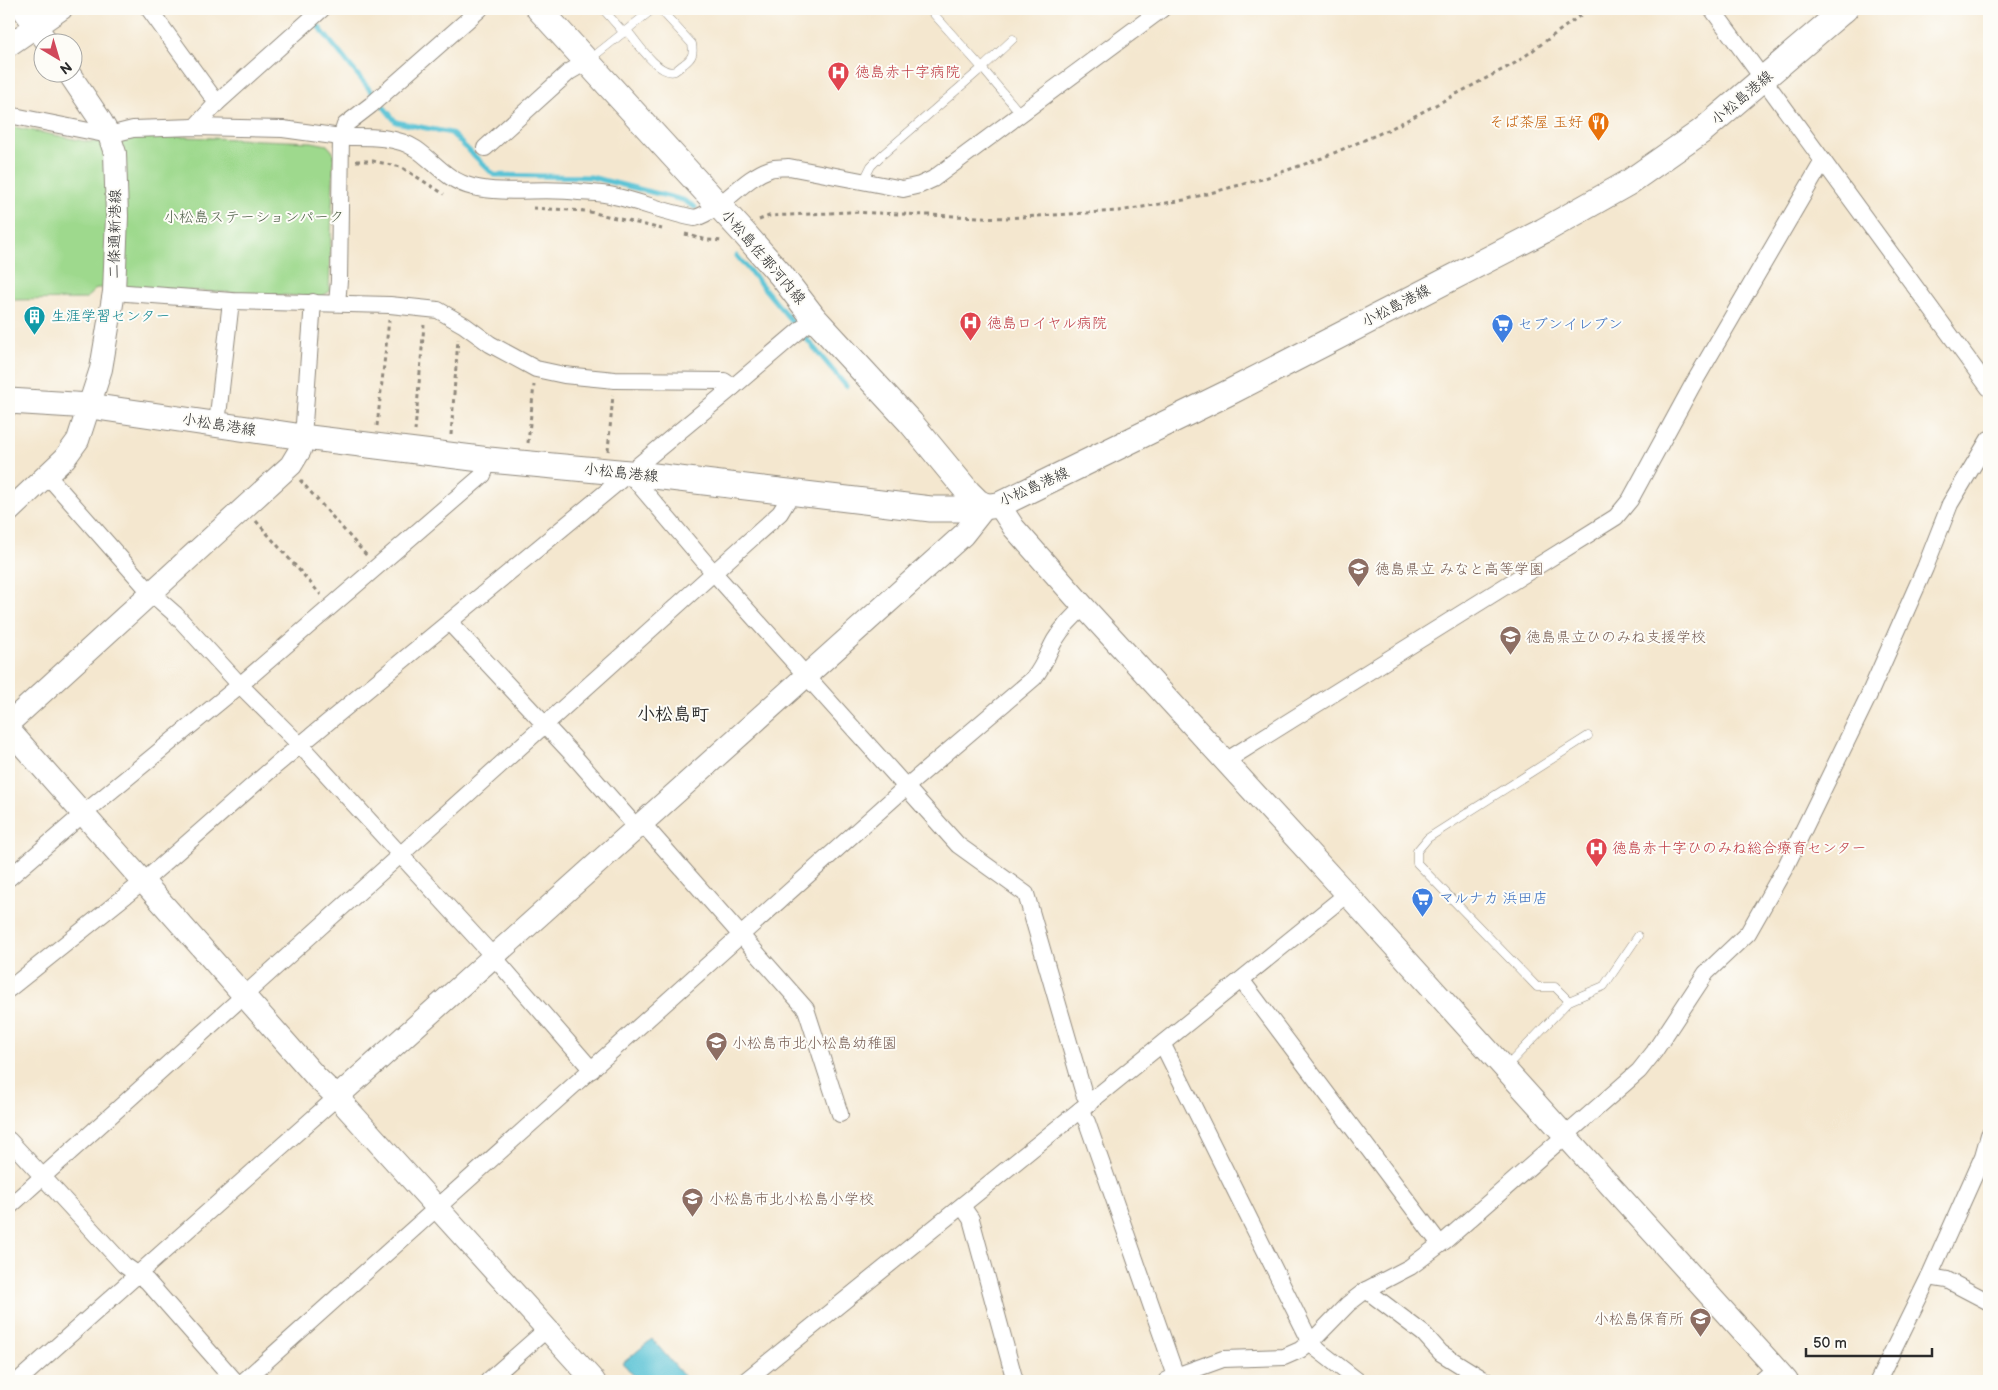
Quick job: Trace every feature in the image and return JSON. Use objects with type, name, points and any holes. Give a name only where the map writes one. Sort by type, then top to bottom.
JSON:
[{"type":"main road","name":"小松島佐那河内線","points":[[538,9],[588,61],[781,275],[805,326],[911,423],[978,502],[993,506]]},
{"type":"main road","name":"小松島港線","points":[[9,401],[90,406],[413,451],[618,472],[931,509],[965,509],[993,506],[1224,395],[1543,231],[1628,183],[1702,131],[1845,9]]},
{"type":"street","points":[[9,45],[61,9]]},
{"type":"street","points":[[149,9],[217,103]]},
{"type":"street","points":[[337,303],[341,137],[345,125],[377,100],[480,9]]},
{"type":"street","points":[[9,115],[109,135],[133,129],[195,127],[283,129],[341,137],[368,136],[391,140],[415,149],[434,166],[452,178],[472,187],[500,190],[566,190],[613,196],[695,218],[704,215],[746,182],[771,169],[790,168],[903,189],[920,185],[933,179],[1162,9]]},
{"type":"street","points":[[1712,9],[1989,388]]},
{"type":"street","points":[[195,127],[217,103],[315,14]]},
{"type":"street","points":[[485,148],[569,72],[588,61]]},
{"type":"street","name":"二條通新港線","points":[[9,511],[65,458],[78,440],[101,369],[114,292],[117,216],[115,153],[109,135],[75,82]]},
{"type":"street","points":[[1224,762],[1616,517],[1630,500],[1692,386],[1823,161]]},
{"type":"street","points":[[114,292],[231,301],[390,305],[438,310],[464,325],[490,344],[536,369],[564,375],[614,380],[724,381],[733,387]]},
{"type":"street","points":[[217,424],[231,301]]},
{"type":"street","points":[[9,723],[287,469],[300,450],[303,437],[313,302]]},
{"type":"street","points":[[9,990],[144,881],[300,745],[449,622],[618,472],[733,387],[805,326]]},
{"type":"street","points":[[618,472],[714,573],[958,845],[1026,894],[1084,1094],[1087,1122],[1171,1378],[1222,1358],[1284,1357],[1300,1350],[1311,1342],[1348,1304],[1366,1290],[1410,1267],[1440,1244],[1480,1211],[1563,1135],[1639,1071],[1654,1052],[1706,973],[1748,933],[1786,866],[1868,697],[1925,568],[1950,504],[1989,439]]},
{"type":"street","points":[[9,878],[83,814],[240,685],[331,607],[375,566],[482,476],[489,460]]},
{"type":"street","points":[[47,475],[152,593],[175,614],[240,685],[300,745],[493,956],[592,1070]]},
{"type":"street","points":[[9,1207],[780,514],[792,493]]},
{"type":"street","points":[[18,1381],[640,826],[993,506],[1224,762],[1348,894],[1505,1068],[1774,1377]]},
{"type":"street","points":[[244,1381],[906,787],[1034,678],[1044,666],[1054,642],[1068,621],[1084,607]]},
{"type":"street","points":[[449,622],[742,935],[809,1015],[840,1114]]},
{"type":"street","points":[[9,730],[318,1078],[594,1381]]},
{"type":"street","points":[[744,1381],[1348,894]]},
{"type":"street","points":[[1242,981],[1440,1244]]},
{"type":"street","points":[[1162,1045],[1311,1342],[1318,1350],[1358,1381]]},
{"type":"street","points":[[1878,1381],[1929,1277],[1983,1156],[1989,1135]]},
{"type":"street","points":[[9,1140],[124,1265],[137,1276],[147,1281],[235,1381]]},
{"type":"street","points":[[962,1206],[971,1218],[1015,1381]]},
{"type":"street","points":[[1929,1277],[1947,1280],[1989,1302]]},
{"type":"street","points":[[1366,1290],[1424,1334],[1441,1353],[1486,1381]]},
{"type":"street","points":[[488,1381],[547,1329]]},
{"type":"lane","points":[[603,9],[658,68],[665,72],[674,71],[691,58],[694,51],[692,44],[660,9]]},
{"type":"lane","points":[[588,61],[653,9]]},
{"type":"lane","points":[[932,12],[1021,114]]},
{"type":"lane","points":[[863,182],[871,166],[1013,39]]},
{"type":"lane","points":[[1569,1001],[1555,987],[1537,987],[1418,863],[1417,851],[1428,838],[1588,736]]},
{"type":"lane","points":[[1505,1068],[1569,1001],[1604,986],[1638,936]]},
{"type":"path","points":[[678,233],[707,240],[732,242],[755,222],[769,216],[848,212],[1006,218],[1119,211],[1184,200],[1262,180],[1322,158],[1390,129],[1517,62],[1589,9]]},
{"type":"path","points":[[353,161],[373,161],[401,167],[446,195]]},
{"type":"path","points":[[526,208],[586,211],[668,230]]},
{"type":"path","points":[[375,446],[390,305]]},
{"type":"path","points":[[413,451],[426,309]]},
{"type":"path","points":[[449,455],[459,334],[464,325]]},
{"type":"path","points":[[525,463],[536,369]]},
{"type":"path","points":[[614,380],[618,472]]},
{"type":"path","points":[[287,469],[295,475],[375,566]]},
{"type":"path","points":[[245,508],[331,607]]},
{"type":"green space","name":"小松島ステーションパーク","points":[[9,126],[89,142],[105,142],[135,135],[312,142],[327,145],[334,153],[329,292],[321,297],[141,288],[97,288],[85,299],[9,300]]},
{"type":"water","points":[[652,1339],[688,1381],[638,1381],[623,1363]]},
{"type":"waterway","points":[[304,9],[396,122],[451,133],[494,175],[591,177],[683,200],[695,207]]},
{"type":"waterway","points":[[737,256],[846,386]]},
{"type":"place","name":"徳島赤十字病院","points":[[839,91]]},
{"type":"place","name":"そば茶屋 玉好","points":[[1599,141]]},
{"type":"place","name":"生涯学習センター","points":[[35,335]]},
{"type":"place","name":"徳島ロイヤル病院","points":[[971,342]]},
{"type":"place","name":"セブンイレブン","points":[[1502,343]]},
{"type":"place","name":"徳島県立 みなと高等学園","points":[[1359,588]]},
{"type":"place","name":"徳島県立ひのみね支援学校","points":[[1510,656]]},
{"type":"place","name":"徳島赤十字ひのみね総合療育センター","points":[[1596,867]]},
{"type":"place","name":"マルナカ 浜田店","points":[[1423,917]]},
{"type":"place","name":"小松島市北小松島幼稚園","points":[[716,1062]]},
{"type":"place","name":"小松島市北小松島小学校","points":[[693,1218]]},
{"type":"place","name":"小松島保育所","points":[[1700,1338]]},
{"type":"district","name":"小松島町","points":[[673,714]]}]
